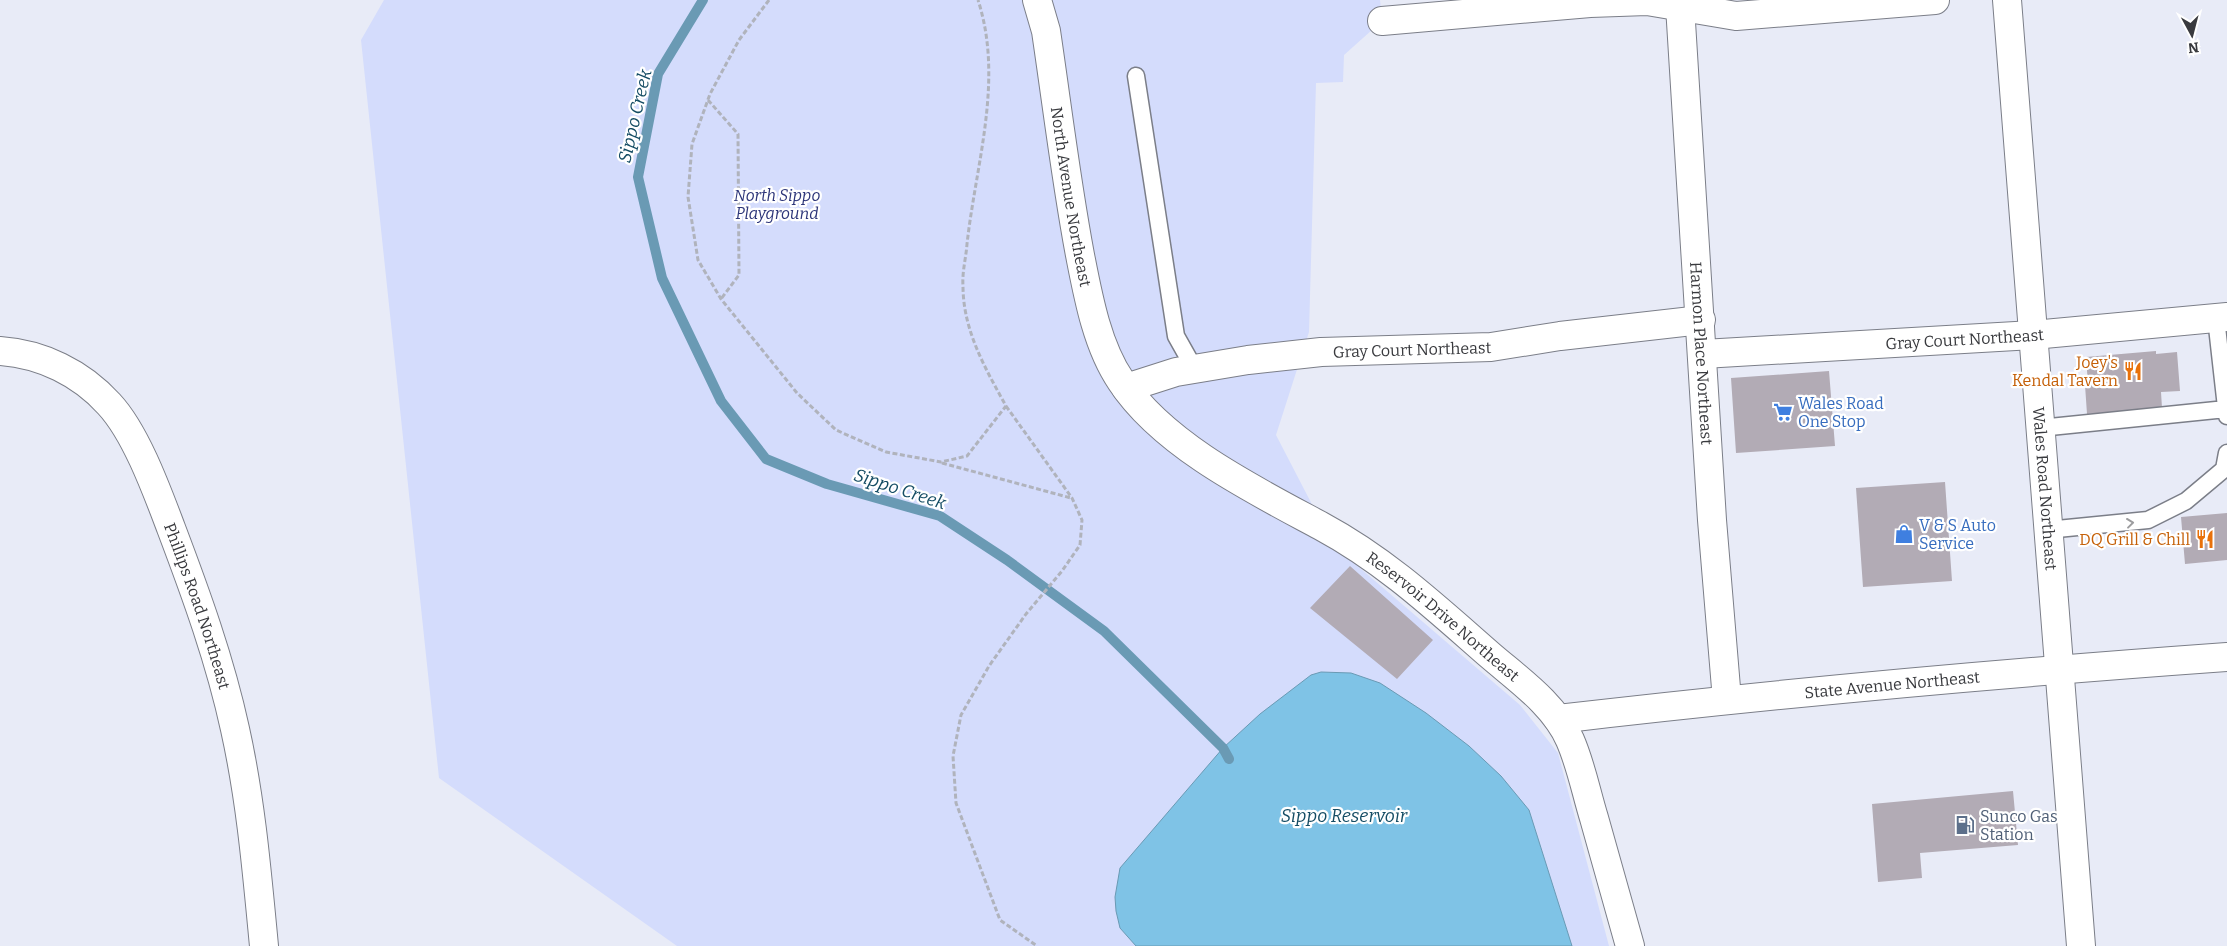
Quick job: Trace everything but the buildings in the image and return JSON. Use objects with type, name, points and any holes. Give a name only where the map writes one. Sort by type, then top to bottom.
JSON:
[{"type":"street","name":"North Avenue Northeast","points":[[1037,0],[1046,31],[1074,221],[1088,295],[1099,333],[1120,380],[1126,388]]},
{"type":"street","points":[[1382,21],[1534,4],[1647,1],[1736,16],[1935,0]]},
{"type":"street","name":"Wales Road Northeast","points":[[2006,0],[2081,946]]},
{"type":"street","name":"Harmon Place Northeast","points":[[1680,6],[1712,520],[1727,700]]},
{"type":"street","name":"Gray Court Northeast","points":[[1703,354],[2033,334],[2221,317]]},
{"type":"street","name":"Gray Court Northeast","points":[[1126,388],[1194,368],[1321,352],[1491,347],[1560,336],[1701,320]]},
{"type":"street","name":"Phillips Road Northeast","points":[[0,351],[32,356],[54,364],[76,375],[94,388],[111,405],[135,443],[156,487],[199,602],[235,730],[253,832],[264,946]]},
{"type":"street","name":"Reservoir Drive Northeast","points":[[1126,388],[1137,404],[1159,425],[1212,464],[1268,498],[1350,542],[1400,576],[1533,693],[1558,719],[1569,739],[1580,771],[1630,946]]},
{"type":"street","name":"State Avenue Northeast","points":[[1558,719],[1727,700],[2060,669],[2227,657]]},
{"type":"lane","points":[[1136,76],[1176,336],[1194,368]]},
{"type":"lane","points":[[2040,428],[2227,412],[2221,317]]},
{"type":"lane","points":[[2047,530],[2148,520],[2186,501],[2224,469],[2227,452]]},
{"type":"path","points":[[769,0],[739,40],[708,100],[692,144],[688,197],[698,260],[721,300],[797,394],[836,430],[886,452],[941,462],[1072,498]]},
{"type":"path","points":[[978,0],[984,19],[990,61],[988,107],[962,286],[970,334],[985,368],[1006,406],[1072,498],[1082,520],[1080,546],[1026,614],[989,666],[961,715],[953,756],[956,803],[1000,920],[1037,946]]},
{"type":"path","points":[[708,100],[738,134],[739,275],[721,300]]},
{"type":"path","points":[[941,462],[967,456],[1006,406]]},
{"type":"green space","name":"North Sippo Playground","points":[[384,0],[1380,0],[1382,21],[1344,55],[1343,82],[1316,83],[1309,332],[1276,435],[1333,545],[1520,705],[1558,753],[1609,946],[677,946],[439,778],[361,40]]},
{"type":"water","name":"Sippo Reservoir","points":[[1321,672],[1351,673],[1380,683],[1426,713],[1469,746],[1501,776],[1529,810],[1572,946],[1136,946],[1120,928],[1116,911],[1115,897],[1120,868],[1223,748],[1260,714],[1311,675]]},
{"type":"waterway","name":"Sippo Creek","points":[[703,0],[658,74],[638,177],[662,278],[721,401],[766,459],[827,484],[940,516],[1007,560],[1104,631],[1223,748],[1229,759]]},
{"type":"place","name":"Joey's Kendal Tavern","points":[[2133,371]]},
{"type":"place","name":"Wales Road One Stop","points":[[1783,412]]},
{"type":"place","name":"V & S Auto Service","points":[[1904,534]]},
{"type":"place","name":"DQ Grill & Chill","points":[[2205,539]]},
{"type":"place","name":"Sunco Gas Station","points":[[1965,825]]}]
